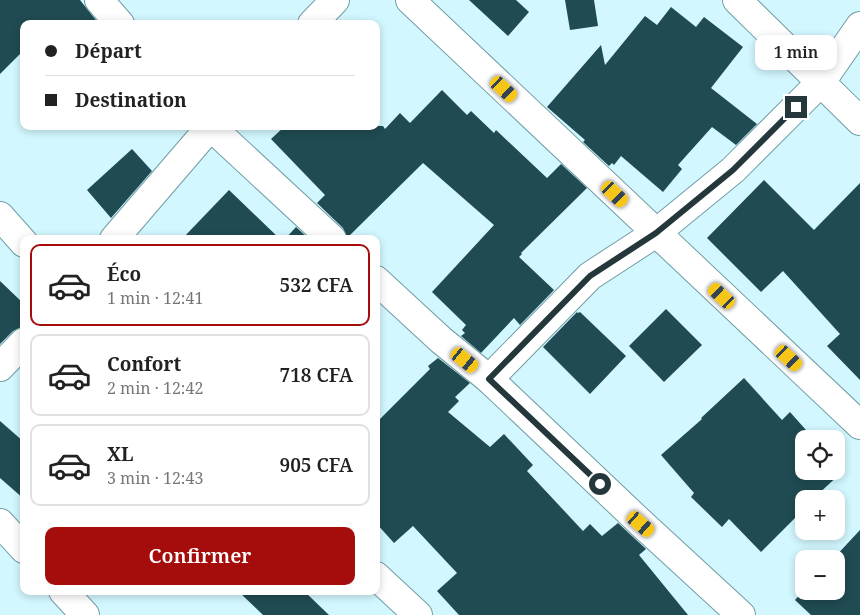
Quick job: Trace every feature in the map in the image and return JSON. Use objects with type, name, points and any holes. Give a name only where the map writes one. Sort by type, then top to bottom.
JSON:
[{"type":"street","points":[[99,0],[116,20]]},
{"type":"street","points":[[316,20],[335,0]]},
{"type":"street","points":[[410,0],[860,424]]},
{"type":"street","points":[[737,0],[860,121]]},
{"type":"street","points":[[489,379],[590,276],[656,233],[733,170],[820,82],[860,26]]},
{"type":"street","points":[[117,235],[208,130]]},
{"type":"street","points":[[215,130],[328,235]]},
{"type":"street","points":[[0,216],[20,238]]},
{"type":"street","points":[[380,284],[441,340],[489,379],[641,524],[742,615]]},
{"type":"street","points":[[0,367],[20,346]]},
{"type":"street","points":[[0,523],[20,545]]},
{"type":"street","points":[[380,580],[418,615]]},
{"type":"street","points":[[67,595],[85,615]]},
{"type":"building","points":[[0,0],[80,0],[96,20],[20,20],[20,54],[0,74]]},
{"type":"building","points":[[469,0],[516,0],[529,12],[508,36]]},
{"type":"building","points":[[565,0],[594,0],[598,26],[570,30]]},
{"type":"building","points":[[671,7],[696,27],[704,17],[743,47],[711,88],[757,124],[736,145],[712,127],[678,165],[682,169],[663,192],[621,156],[614,165],[612,163],[609,166],[583,142],[585,140],[547,107],[601,45],[605,65],[645,16],[657,25]]},
{"type":"building","points":[[442,90],[467,115],[471,111],[494,133],[496,130],[547,178],[561,164],[587,188],[519,257],[554,290],[520,325],[514,318],[481,353],[461,336],[465,333],[462,330],[466,325],[432,292],[494,225],[423,163],[350,235],[346,235],[343,228],[317,203],[325,195],[271,139],[281,130],[380,130],[380,126],[383,126],[385,129],[400,113],[410,123]]},
{"type":"building","points":[[132,149],[152,171],[111,218],[87,190]]},
{"type":"building","points":[[764,180],[814,230],[860,183],[860,380],[827,346],[840,334],[783,271],[761,292],[707,238]]},
{"type":"building","points":[[229,190],[276,235],[186,235]]},
{"type":"building","points":[[296,227],[305,235],[289,235]]},
{"type":"building","points":[[0,281],[20,300],[20,328],[13,331],[0,344]]},
{"type":"building","points":[[666,309],[702,345],[664,382],[629,346]]},
{"type":"building","points":[[577,312],[580,312],[626,356],[590,394],[543,347]]},
{"type":"building","points":[[438,358],[470,383],[455,397],[459,401],[448,412],[490,447],[504,434],[533,465],[527,471],[583,531],[590,524],[602,536],[618,523],[646,549],[639,555],[688,615],[459,615],[437,591],[457,573],[413,526],[394,543],[380,527],[380,419],[430,369],[428,366]]},
{"type":"building","points":[[744,378],[782,420],[790,412],[806,430],[795,430],[795,480],[833,480],[823,490],[795,490],[795,518],[761,552],[729,519],[722,527],[691,497],[694,493],[661,455]]},
{"type":"building","points":[[0,421],[20,438],[20,496],[0,478]]},
{"type":"building","points":[[860,530],[860,615],[811,615],[795,600],[845,600],[845,550],[841,550]]},
{"type":"building","points":[[242,595],[308,595],[329,615],[263,615]]},
{"type":"route","points":[[600,484],[489,379],[590,276],[656,233],[733,170],[796,107]]}]
